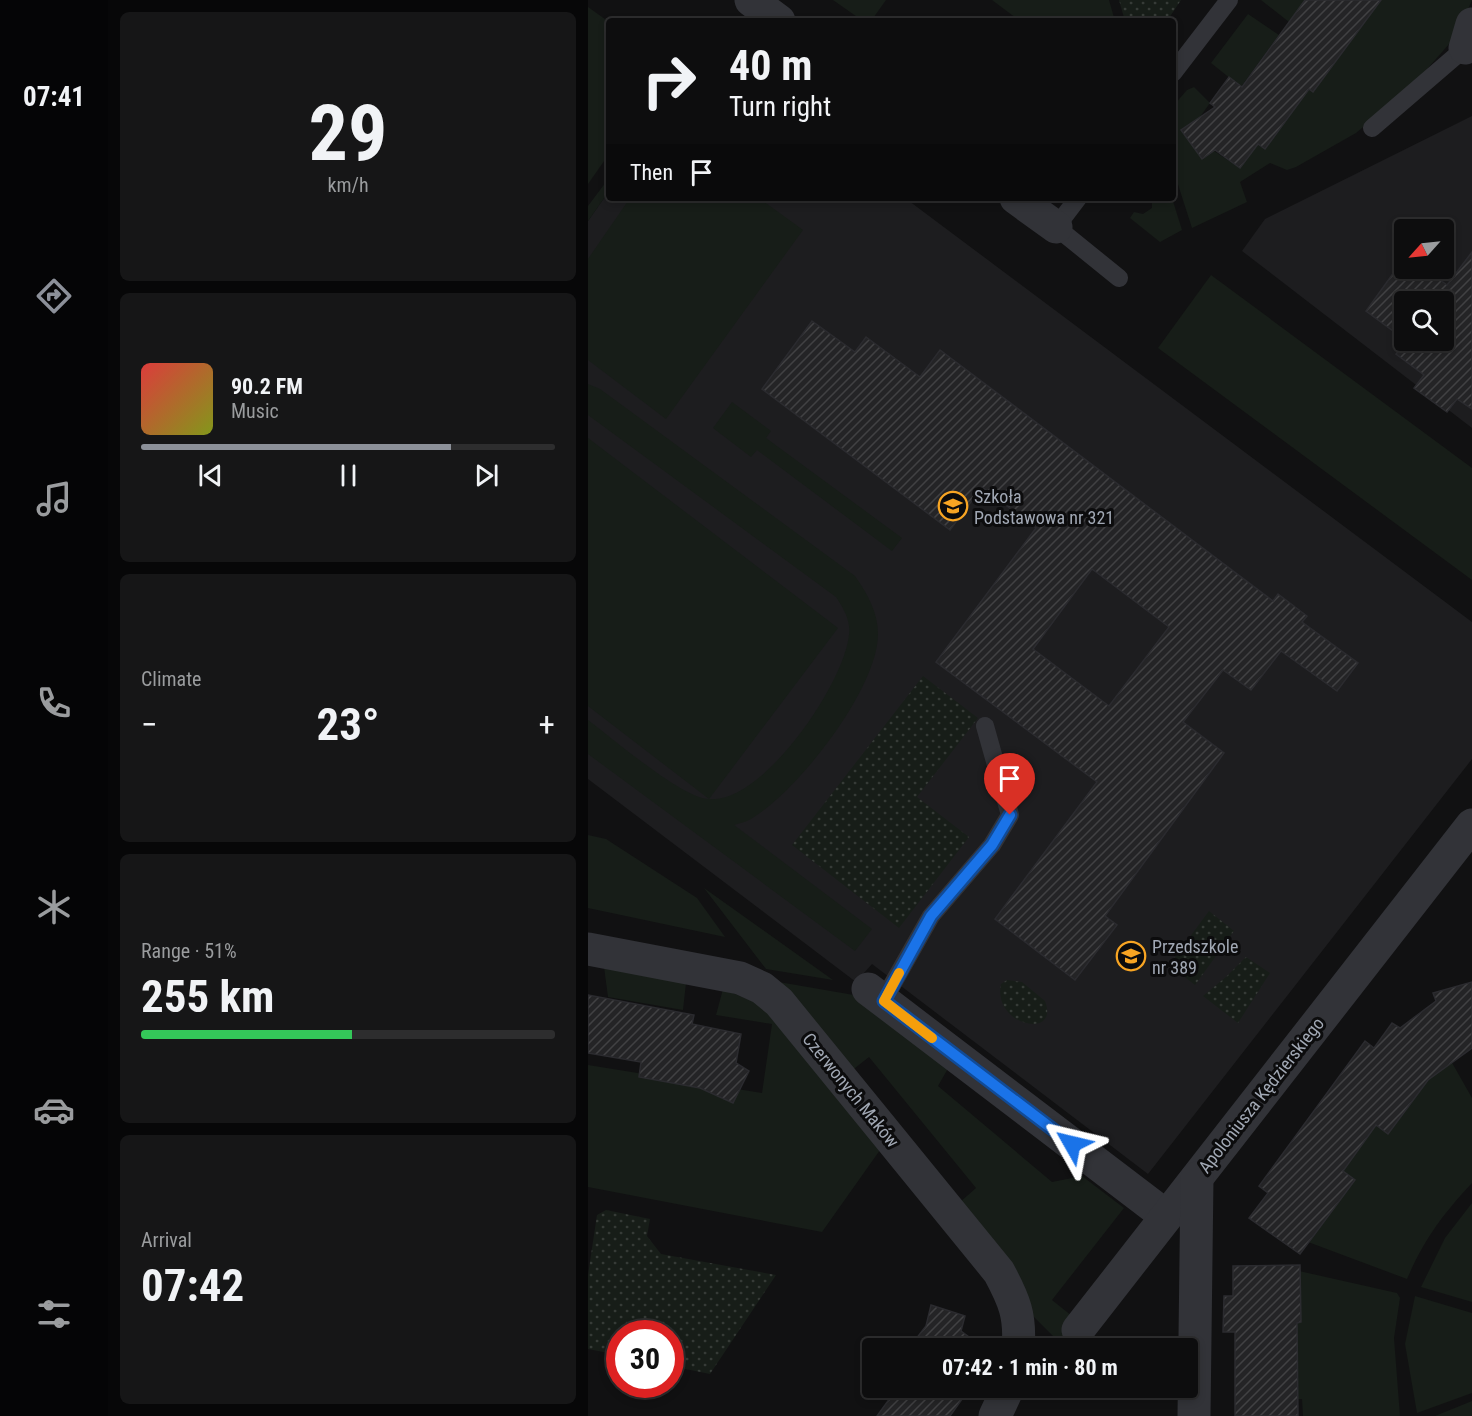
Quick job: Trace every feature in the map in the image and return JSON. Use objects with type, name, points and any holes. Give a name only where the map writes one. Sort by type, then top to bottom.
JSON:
[{"type":"street","points":[[751,0],[775,18]]},
{"type":"street","points":[[1020,201],[1056,227]]},
{"type":"street","name":"Apoloniusza Kędzierskiego","points":[[1194,1416],[1197,1178],[1472,825]]},
{"type":"street","name":"Czerwonych Maków","points":[[588,949],[740,978],[762,988],[779,1002],[999,1272],[1016,1304],[1019,1338]]},
{"type":"street","points":[[876,995],[1166,1216]]},
{"type":"street","points":[[1078,1330],[1197,1178]]},
{"type":"street","points":[[995,1416],[1003,1398]]},
{"type":"lane","points":[[1176,69],[1229,0]]},
{"type":"lane","points":[[1372,128],[1470,42]]},
{"type":"lane","points":[[1076,201],[1056,227],[1119,278]]},
{"type":"lane","points":[[876,995],[931,916],[992,845],[1010,815],[985,726]]},
{"type":"shaded area","points":[[833,0],[886,0],[873,18],[859,18]]},
{"type":"shaded area","points":[[992,0],[1109,0],[1114,18],[1016,18]]},
{"type":"shaded area","points":[[1119,0],[1181,0],[1169,18],[1124,18]]},
{"type":"shaded area","points":[[1261,0],[1305,0],[1289,22]]},
{"type":"shaded area","points":[[1381,0],[1472,0],[1457,35],[1414,84],[1356,133],[1296,167],[1287,170],[1270,163],[1240,182],[1247,202],[1192,228],[1176,178],[1176,103],[1187,90],[1194,87],[1210,103],[1200,117],[1182,130],[1240,168],[1257,144],[1265,148],[1309,89],[1313,91]]},
{"type":"shaded area","points":[[588,7],[606,20],[606,158],[588,184]]},
{"type":"shaded area","points":[[1248,14],[1279,35],[1241,87],[1211,63]]},
{"type":"shaded area","points":[[1472,116],[1472,428],[1242,251],[1265,219]]},
{"type":"shaded area","points":[[606,182],[606,195],[588,221],[588,206]]},
{"type":"shaded area","name":"Szkoła Podstawowa nr 321","points":[[606,195],[606,201],[909,201],[1472,622],[1472,759],[1148,1174],[872,964],[856,982],[588,779],[588,221]]},
{"type":"shaded area","points":[[628,201],[763,201],[803,230],[666,419],[588,360],[588,259]]},
{"type":"shaded area","points":[[1152,201],[1173,201],[1182,230],[1160,242],[1130,218],[1134,212],[1143,214],[1152,208]]},
{"type":"shaded area","points":[[1211,275],[1472,468],[1472,580],[1158,348]]},
{"type":"shaded area","points":[[588,384],[600,389],[855,576],[871,603],[878,626],[874,657],[865,682],[850,710],[811,763],[770,806],[751,819],[734,825],[872,929],[855,951],[588,754],[588,720],[682,789],[709,799],[730,795],[753,782],[776,762],[817,710],[844,656],[849,625],[836,597],[588,415]]},
{"type":"shaded area","points":[[732,402],[771,431],[766,438],[902,538],[892,551],[757,450],[751,457],[713,428]]},
{"type":"shaded area","points":[[588,438],[838,628],[709,799],[588,706]]},
{"type":"shaded area","points":[[923,676],[978,718],[917,797],[969,837],[899,928],[792,845]]},
{"type":"shaded area","points":[[588,835],[606,839],[697,898],[725,937],[588,908]]},
{"type":"shaded area","points":[[704,888],[833,980],[766,969]]},
{"type":"shaded area","points":[[1209,911],[1234,931],[1195,985],[1169,965]]},
{"type":"shaded area","points":[[1246,957],[1270,973],[1238,1023],[1203,996]]},
{"type":"shaded area","points":[[604,967],[686,983],[683,1010],[608,997]]},
{"type":"shaded area","points":[[1007,980],[1022,982],[1045,1001],[1047,1013],[1043,1021],[1035,1024],[1025,1023],[1006,1010],[1001,998],[1001,984]]},
{"type":"shaded area","points":[[773,981],[854,995],[950,1065],[938,1086],[1052,1182],[1082,1176],[1124,1208],[1052,1300],[1077,1320],[1064,1338],[1055,1338],[1020,1303],[959,1203],[976,1188],[869,1057],[850,1072]]},
{"type":"shaded area","points":[[723,989],[772,1009],[885,1143],[822,1232],[588,1187],[588,1065],[762,1093],[772,1024],[716,1015]]},
{"type":"shaded area","points":[[1451,1061],[1472,1098],[1472,1183],[1435,1228],[1407,1279],[1308,1242],[1342,1171],[1376,1125],[1388,1134],[1434,1071]]},
{"type":"shaded area","points":[[1472,1203],[1472,1302],[1421,1287],[1445,1238]]},
{"type":"shaded area","points":[[606,1210],[650,1219],[647,1236],[661,1254],[776,1275],[710,1374],[684,1369],[684,1320],[606,1320],[606,1352],[588,1349],[588,1275],[597,1215]]},
{"type":"shaded area","points":[[1299,1271],[1397,1293],[1400,1298],[1394,1338],[1400,1416],[1303,1416],[1302,1399],[1298,1399],[1297,1322],[1301,1321],[1301,1299],[1296,1299]]},
{"type":"shaded area","points":[[1415,1296],[1472,1313],[1472,1393],[1417,1413],[1405,1344]]},
{"type":"shaded area","points":[[1472,1401],[1472,1416],[1435,1416]]},
{"type":"building","points":[[1305,0],[1381,0],[1313,92],[1309,89],[1265,149],[1258,144],[1240,168],[1215,150],[1202,159],[1181,130],[1215,107],[1210,103],[1229,77],[1242,87]]},
{"type":"building","points":[[1472,252],[1472,409],[1457,399],[1447,412],[1414,388],[1424,375],[1396,354],[1398,351],[1454,351],[1454,291],[1394,291],[1394,332],[1366,311],[1394,272],[1394,279],[1439,279],[1447,285],[1454,279]]},
{"type":"building","points":[[812,321],[855,352],[866,337],[920,377],[940,350],[1273,601],[1278,594],[1307,616],[1302,622],[1358,663],[1337,691],[1281,651],[1251,690],[1223,670],[1183,722],[1224,753],[1105,916],[1117,925],[1075,980],[995,919],[1097,782],[936,662],[1036,528],[982,487],[950,530],[762,389]],"holes":[[[1092,569],[1169,627],[1109,706],[1033,649]]]},
{"type":"building","points":[[1472,982],[1472,1048],[1428,1080],[1388,1134],[1376,1125],[1343,1171],[1355,1180],[1300,1254],[1249,1218],[1268,1193],[1259,1186],[1365,1041],[1374,1048],[1392,1023],[1400,1028],[1436,1001],[1433,993]]},
{"type":"building","points":[[588,995],[694,1015],[692,1024],[741,1034],[736,1063],[749,1071],[733,1103],[700,1088],[639,1077],[641,1062],[588,1053]]},
{"type":"building","points":[[1300,1265],[1301,1322],[1297,1323],[1298,1416],[1235,1416],[1235,1332],[1223,1332],[1224,1296],[1233,1296],[1233,1266]]},
{"type":"building","points":[[931,1305],[965,1316],[961,1331],[970,1338],[917,1338],[926,1326]]},
{"type":"building","points":[[890,1398],[963,1398],[950,1416],[877,1416]]},
{"type":"slow traffic","points":[[899,973],[884,1001],[932,1038]]},
{"type":"place","name":"Szkoła Podstawowa nr 321","points":[[953,506]]},
{"type":"place","name":"Przedszkole nr 389","points":[[1131,956]]},
{"type":"route","points":[[1010,815],[992,845],[931,916],[884,1001],[1072,1144]]}]
